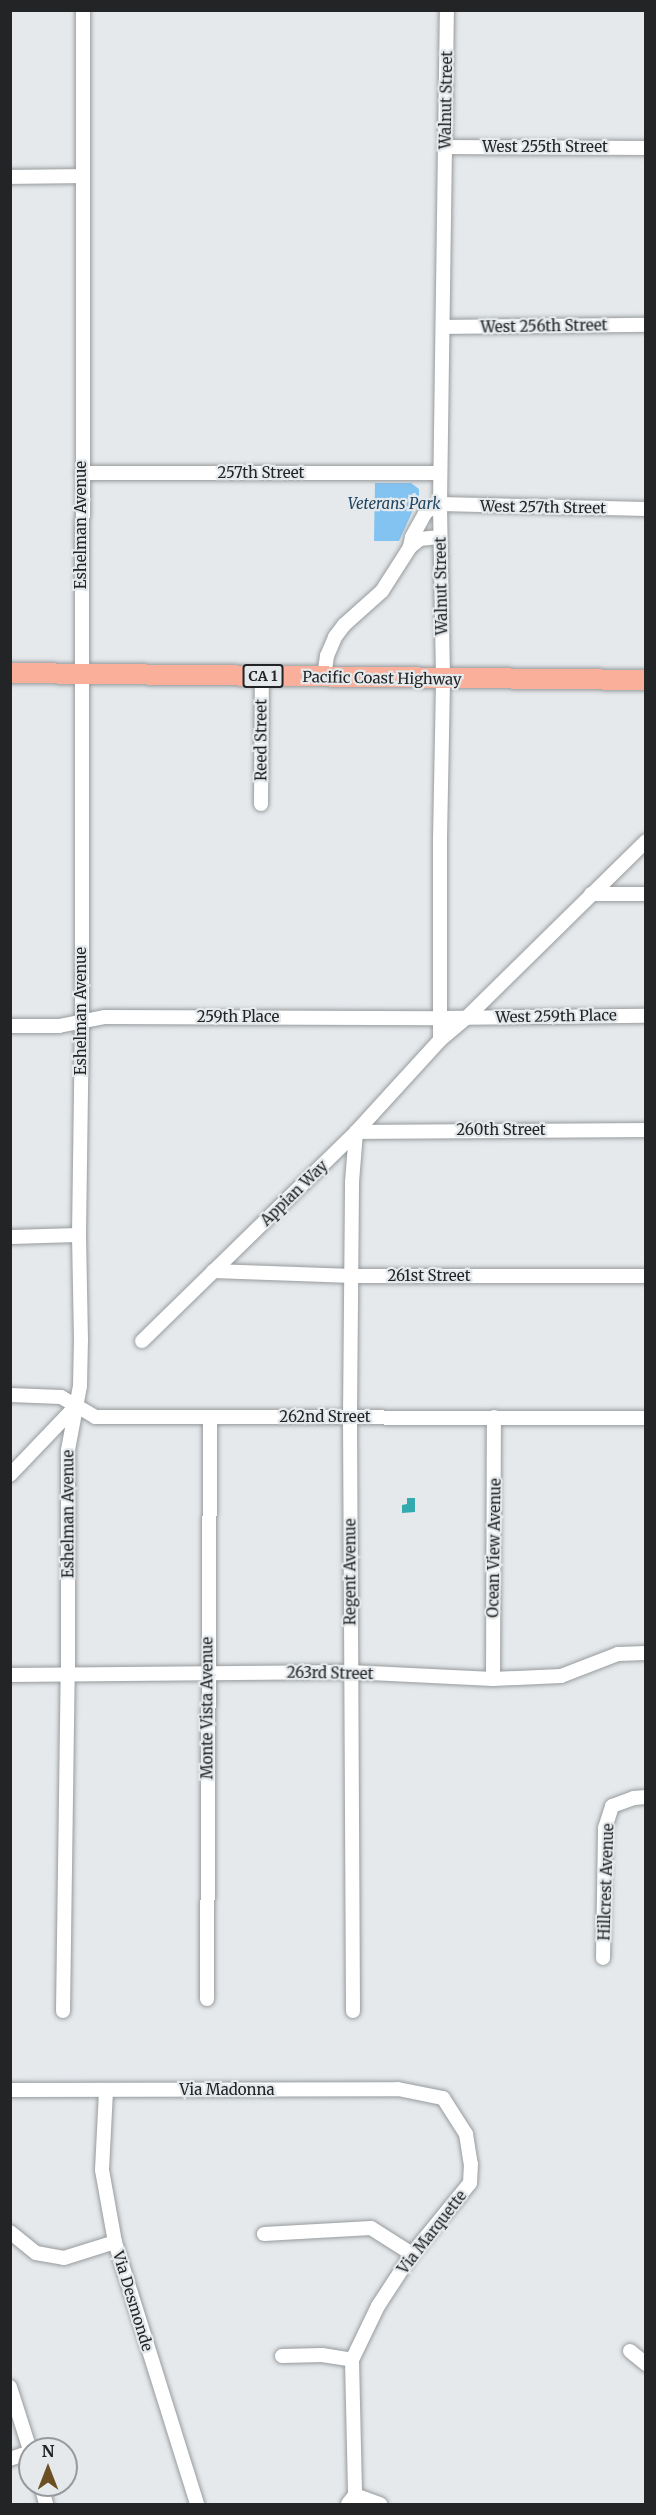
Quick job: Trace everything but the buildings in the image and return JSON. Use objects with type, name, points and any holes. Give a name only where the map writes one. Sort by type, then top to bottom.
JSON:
[{"type":"highway","name":"Pacific Coast Highway","points":[[10,673],[645,680]]},
{"type":"street","name":"Eshelman Avenue","points":[[63,2011],[69,1672],[68,1450],[77,1405],[81,1340],[79,1235],[82,1021],[83,10]]},
{"type":"street","name":"Walnut Street","points":[[442,1018],[440,839],[443,678],[440,504],[447,10]]},
{"type":"street","name":"West 255th Street","points":[[445,147],[645,148]]},
{"type":"street","points":[[10,177],[83,176]]},
{"type":"street","name":"West 256th Street","points":[[442,327],[645,325]]},
{"type":"street","name":"257th Street","points":[[82,473],[441,473]]},
{"type":"street","points":[[410,547],[412,537],[426,512],[440,504]]},
{"type":"street","name":"West 257th Street","points":[[440,504],[645,509]]},
{"type":"street","points":[[324,677],[327,656],[335,637],[344,625],[382,591],[410,547],[420,539],[440,537]]},
{"type":"street","name":"Reed Street","points":[[261,804],[262,676]]},
{"type":"street","name":"Appian Way","points":[[142,1341],[356,1132],[440,1040],[467,1017],[645,841]]},
{"type":"street","points":[[591,894],[645,894]]},
{"type":"street","name":"West 259th Place","points":[[467,1017],[645,1016]]},
{"type":"street","name":"259th Place","points":[[10,1026],[59,1026],[105,1017],[467,1017]]},
{"type":"street","points":[[440,1040],[442,1018]]},
{"type":"street","name":"260th Street","points":[[356,1132],[645,1130]]},
{"type":"street","name":"Regent Avenue","points":[[353,2011],[350,1417],[352,1182],[356,1132]]},
{"type":"street","points":[[10,1237],[79,1235]]},
{"type":"street","name":"261st Street","points":[[213,1271],[353,1276],[645,1276]]},
{"type":"street","name":"262nd Street","points":[[10,1395],[61,1397],[95,1417],[645,1418]]},
{"type":"street","points":[[10,1474],[77,1405]]},
{"type":"street","name":"Ocean View Avenue","points":[[493,1679],[494,1417]]},
{"type":"street","name":"Monte Vista Avenue","points":[[207,1999],[210,1418]]},
{"type":"street","name":"263rd Street","points":[[10,1675],[69,1672],[350,1672],[493,1679],[561,1676],[618,1654],[645,1653]]},
{"type":"street","name":"Hillcrest Avenue","points":[[603,1958],[605,1828],[612,1806],[634,1798],[645,1797]]},
{"type":"street","name":"Via Madonna","points":[[10,2090],[398,2089],[442,2098]]},
{"type":"street","name":"Via Desmonde","points":[[106,2091],[102,2170],[115,2242],[197,2505]]},
{"type":"street","name":"Via Marquette","points":[[352,2500],[352,2360],[378,2306],[412,2254],[470,2183],[471,2164],[466,2134],[442,2098]]},
{"type":"street","points":[[264,2234],[371,2228],[412,2254]]},
{"type":"street","points":[[10,2232],[36,2253],[64,2258],[115,2242]]},
{"type":"street","points":[[630,2351],[645,2364]]},
{"type":"street","points":[[282,2356],[322,2355],[352,2360]]},
{"type":"street","points":[[10,2387],[26,2437]]},
{"type":"street","points":[[352,2500],[380,2505]]},
{"type":"green space","name":"Veterans Park","points":[[375,483],[411,483],[419,489],[419,497],[399,541],[374,541]]},
{"type":"shaded area","points":[[407,1498],[415,1498],[415,1512],[402,1513],[402,1505],[407,1504]]}]
